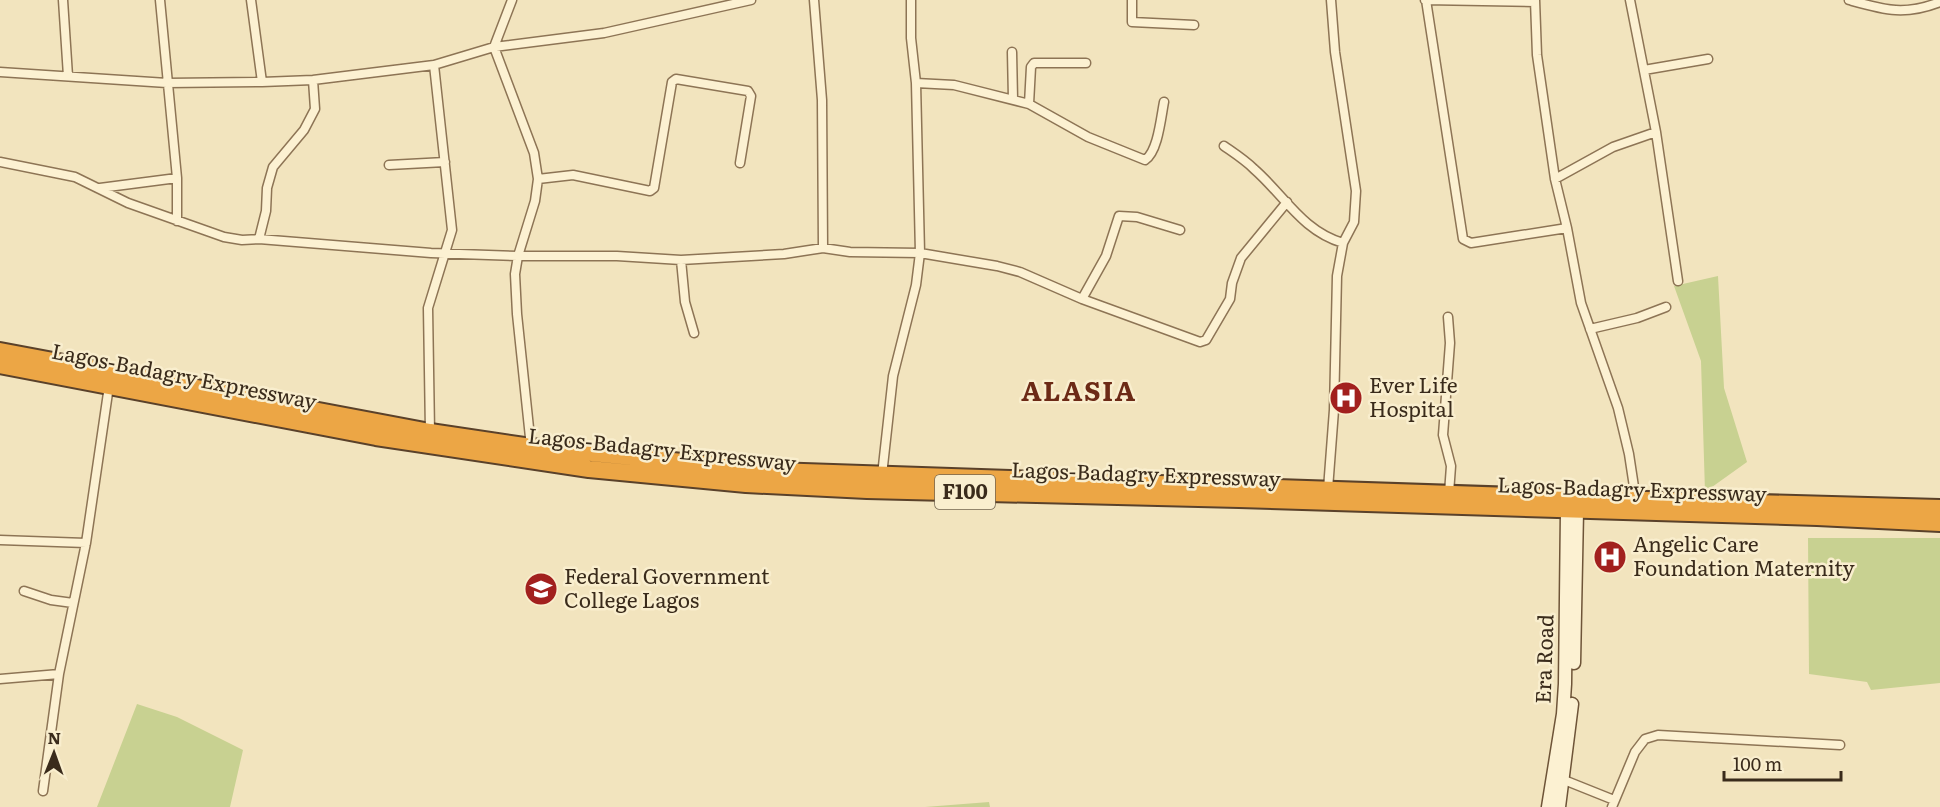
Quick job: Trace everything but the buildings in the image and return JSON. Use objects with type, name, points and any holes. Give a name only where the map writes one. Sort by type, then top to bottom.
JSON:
[{"type":"highway","name":"Lagos-Badagry Expressway","points":[[0,351],[430,432],[531,447],[774,471],[1940,508]]},
{"type":"highway","name":"Lagos-Badagry Expressway","points":[[0,365],[376,437],[589,469],[746,484],[867,490],[1817,517],[1940,523]]},
{"type":"main road","points":[[1559,807],[1573,685],[1572,511]]},
{"type":"main road","name":"Era Road","points":[[1548,807],[1565,694],[1572,511]]},
{"type":"street","points":[[63,0],[68,76]]},
{"type":"street","points":[[160,0],[177,178],[177,221]]},
{"type":"street","points":[[251,0],[262,82]]},
{"type":"street","points":[[512,0],[494,47],[534,153],[538,179],[535,201],[518,256],[515,274],[531,447]]},
{"type":"street","points":[[0,72],[167,83],[313,80],[434,65],[494,47],[604,33],[751,0]]},
{"type":"street","points":[[814,0],[822,100],[823,248]]},
{"type":"street","points":[[882,475],[893,376],[916,285],[920,253],[916,83],[911,38],[911,0]]},
{"type":"street","points":[[1132,0],[1132,22],[1194,25]]},
{"type":"street","points":[[1328,489],[1334,410],[1336,276],[1343,243],[1354,222],[1356,191],[1338,75],[1331,0]]},
{"type":"street","points":[[1567,228],[1471,243],[1463,239],[1425,0],[1534,1],[1537,56],[1555,179],[1567,228],[1581,303],[1618,408],[1629,454],[1635,500]]},
{"type":"street","points":[[1630,0],[1656,132],[1678,281]]},
{"type":"street","points":[[1849,0],[1860,1],[1880,9],[1899,11],[1920,9],[1940,2]]},
{"type":"street","points":[[1012,52],[1013,99]]},
{"type":"street","points":[[1644,70],[1708,59]]},
{"type":"street","points":[[1029,104],[1031,66],[1034,63],[1086,63]]},
{"type":"street","points":[[430,432],[428,308],[452,231],[434,65]]},
{"type":"street","points":[[538,179],[573,175],[650,190],[654,188],[672,82],[676,79],[748,91],[751,96],[740,163]]},
{"type":"street","points":[[259,239],[266,211],[267,188],[273,167],[304,130],[315,109],[313,80]]},
{"type":"street","points":[[916,83],[954,85],[1029,104],[1088,137],[1145,160],[1149,158],[1155,144],[1164,102]]},
{"type":"street","points":[[1555,179],[1613,147],[1656,132]]},
{"type":"street","points":[[1224,146],[1255,169],[1305,223],[1320,234],[1343,243]]},
{"type":"street","points":[[0,162],[75,177],[128,203],[224,237],[242,240],[259,239],[286,243],[518,256],[617,256],[681,260],[784,254],[823,248],[850,252],[920,253],[1020,272],[1082,299],[1200,342],[1206,340],[1230,300],[1232,283],[1241,258],[1287,202]]},
{"type":"street","points":[[389,165],[445,162]]},
{"type":"street","points":[[99,188],[177,178]]},
{"type":"street","points":[[1082,299],[1106,256],[1119,216],[1137,217],[1180,230]]},
{"type":"street","points":[[681,260],[685,302],[694,333]]},
{"type":"street","points":[[1590,329],[1637,318],[1666,307]]},
{"type":"street","points":[[1448,316],[1450,343],[1443,435],[1451,466],[1449,494]]},
{"type":"street","points":[[43,791],[58,674],[86,543],[109,386]]},
{"type":"street","points":[[0,540],[86,543]]},
{"type":"street","points":[[24,591],[51,600],[73,603]]},
{"type":"street","points":[[0,679],[58,674]]},
{"type":"street","points":[[1563,780],[1613,804],[1635,752],[1645,739],[1658,735],[1839,745]]},
{"type":"green space","points":[[1718,276],[1724,388],[1747,462],[1705,492],[1701,361],[1674,286]]},
{"type":"green space","points":[[1808,538],[1940,538],[1940,683],[1871,690],[1867,682],[1809,674]]},
{"type":"green space","points":[[137,704],[177,717],[243,750],[230,807],[97,807]]},
{"type":"green space","points":[[989,802],[990,807],[925,807]]},
{"type":"place","name":"Ever Life Hospital","points":[[1346,398]]},
{"type":"place","name":"Angelic Care Foundation Maternity","points":[[1610,557]]},
{"type":"place","name":"Federal Government College Lagos","points":[[541,589]]},
{"type":"district","name":"ALASIA","points":[[1079,392]]}]
